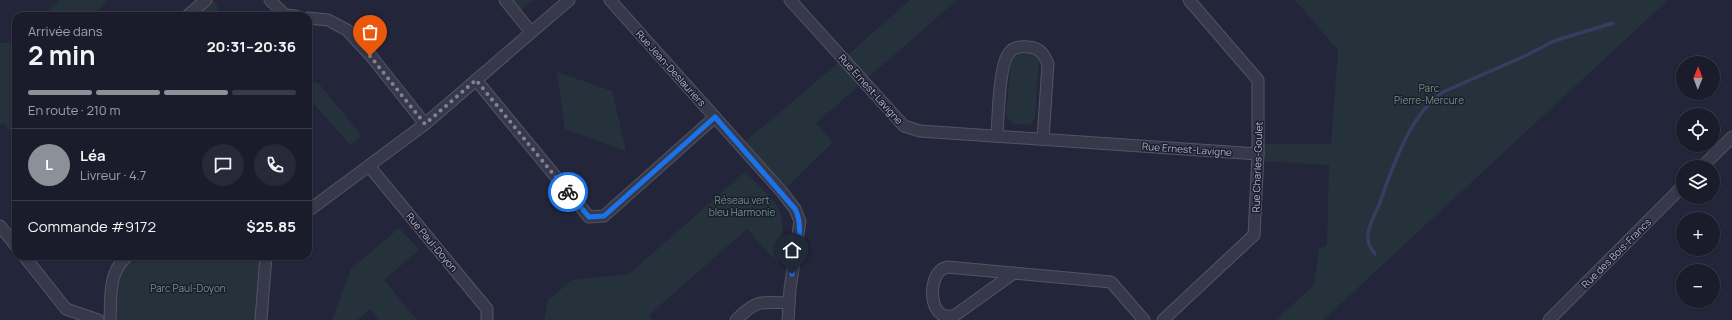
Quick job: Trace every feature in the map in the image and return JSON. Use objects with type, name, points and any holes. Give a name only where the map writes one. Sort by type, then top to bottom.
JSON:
[{"type":"street","points":[[192,12],[206,0]]},
{"type":"street","points":[[270,0],[282,12]]},
{"type":"street","points":[[505,0],[531,32]]},
{"type":"street","points":[[312,208],[425,124],[569,0]]},
{"type":"street","name":"Rue Jean-Deslauriers","points":[[610,0],[791,203],[798,215],[800,227],[788,320]]},
{"type":"street","name":"Rue Charles-Goulet","points":[[1163,320],[1254,235],[1258,154],[1258,80],[1189,0]]},
{"type":"street","name":"Rue Ernest-Lavigne","points":[[791,1],[904,126],[920,131],[1258,154]]},
{"type":"street","points":[[312,18],[328,20],[347,30],[425,124]]},
{"type":"street","points":[[997,136],[1003,65],[1009,52],[1016,47],[1028,47],[1040,50],[1048,64],[1043,139]]},
{"type":"street","points":[[476,80],[589,217],[604,216],[715,117]]},
{"type":"street","points":[[1709,160],[1732,137]]},
{"type":"street","name":"Rue Paul-Doyon","points":[[369,166],[487,309],[487,320]]},
{"type":"street","name":"Rue des Bois-Francs","points":[[1549,320],[1676,193]]},
{"type":"street","points":[[0,226],[12,241]]},
{"type":"street","points":[[27,260],[66,309],[98,320]]},
{"type":"street","points":[[110,320],[111,280],[123,260]]},
{"type":"street","points":[[261,320],[266,260]]},
{"type":"street","points":[[1014,273],[954,316],[945,316],[939,312],[933,302],[934,279],[939,271],[947,267],[1014,273],[1111,282],[1144,320]]},
{"type":"street","points":[[736,320],[749,307],[762,302],[789,303]]},
{"type":"green space","points":[[60,0],[108,0],[95,12],[46,12]]},
{"type":"green space","points":[[214,0],[220,12],[200,12]]},
{"type":"green space","points":[[513,0],[533,0],[521,10]]},
{"type":"green space","points":[[910,0],[957,0],[816,123],[833,142],[782,192],[740,146]]},
{"type":"green space","name":"Parc Pierre-Mercure","points":[[1295,0],[1668,0],[1323,320],[1276,320],[1314,285],[1319,249],[1327,246],[1329,165],[1260,161],[1261,144],[1331,144],[1338,50]]},
{"type":"green space","points":[[0,43],[12,43],[12,133],[4,124],[0,124]]},
{"type":"green space","points":[[1019,52],[1034,52],[1039,61],[1035,118],[1030,125],[1013,124],[1006,115],[1011,63],[1013,56]]},
{"type":"green space","points":[[557,72],[612,91],[626,151],[565,129]]},
{"type":"green space","points":[[312,81],[319,84],[362,136],[350,145],[314,104],[312,106]]},
{"type":"green space","name":"Réseau vert bleu Harmonie","points":[[745,172],[770,197],[780,212],[783,226],[778,263],[747,229],[649,315],[651,320],[544,320],[548,300],[572,280],[629,274]]},
{"type":"green space","points":[[399,228],[419,250],[384,280],[417,320],[379,320],[370,309],[357,320],[332,320],[351,269]]},
{"type":"green space","name":"Parc Paul-Doyon","points":[[120,260],[266,260],[261,320],[110,320]]},
{"type":"waterway","points":[[1375,254],[1368,242],[1368,234],[1371,223],[1403,144],[1420,114],[1431,102],[1443,92],[1525,56],[1554,41],[1613,23]]},
{"type":"way so far","points":[[370,56],[425,124],[476,80],[568,192]]},
{"type":"route","points":[[568,192],[589,217],[604,216],[715,117],[782,192],[798,215],[800,227],[792,274]]}]
